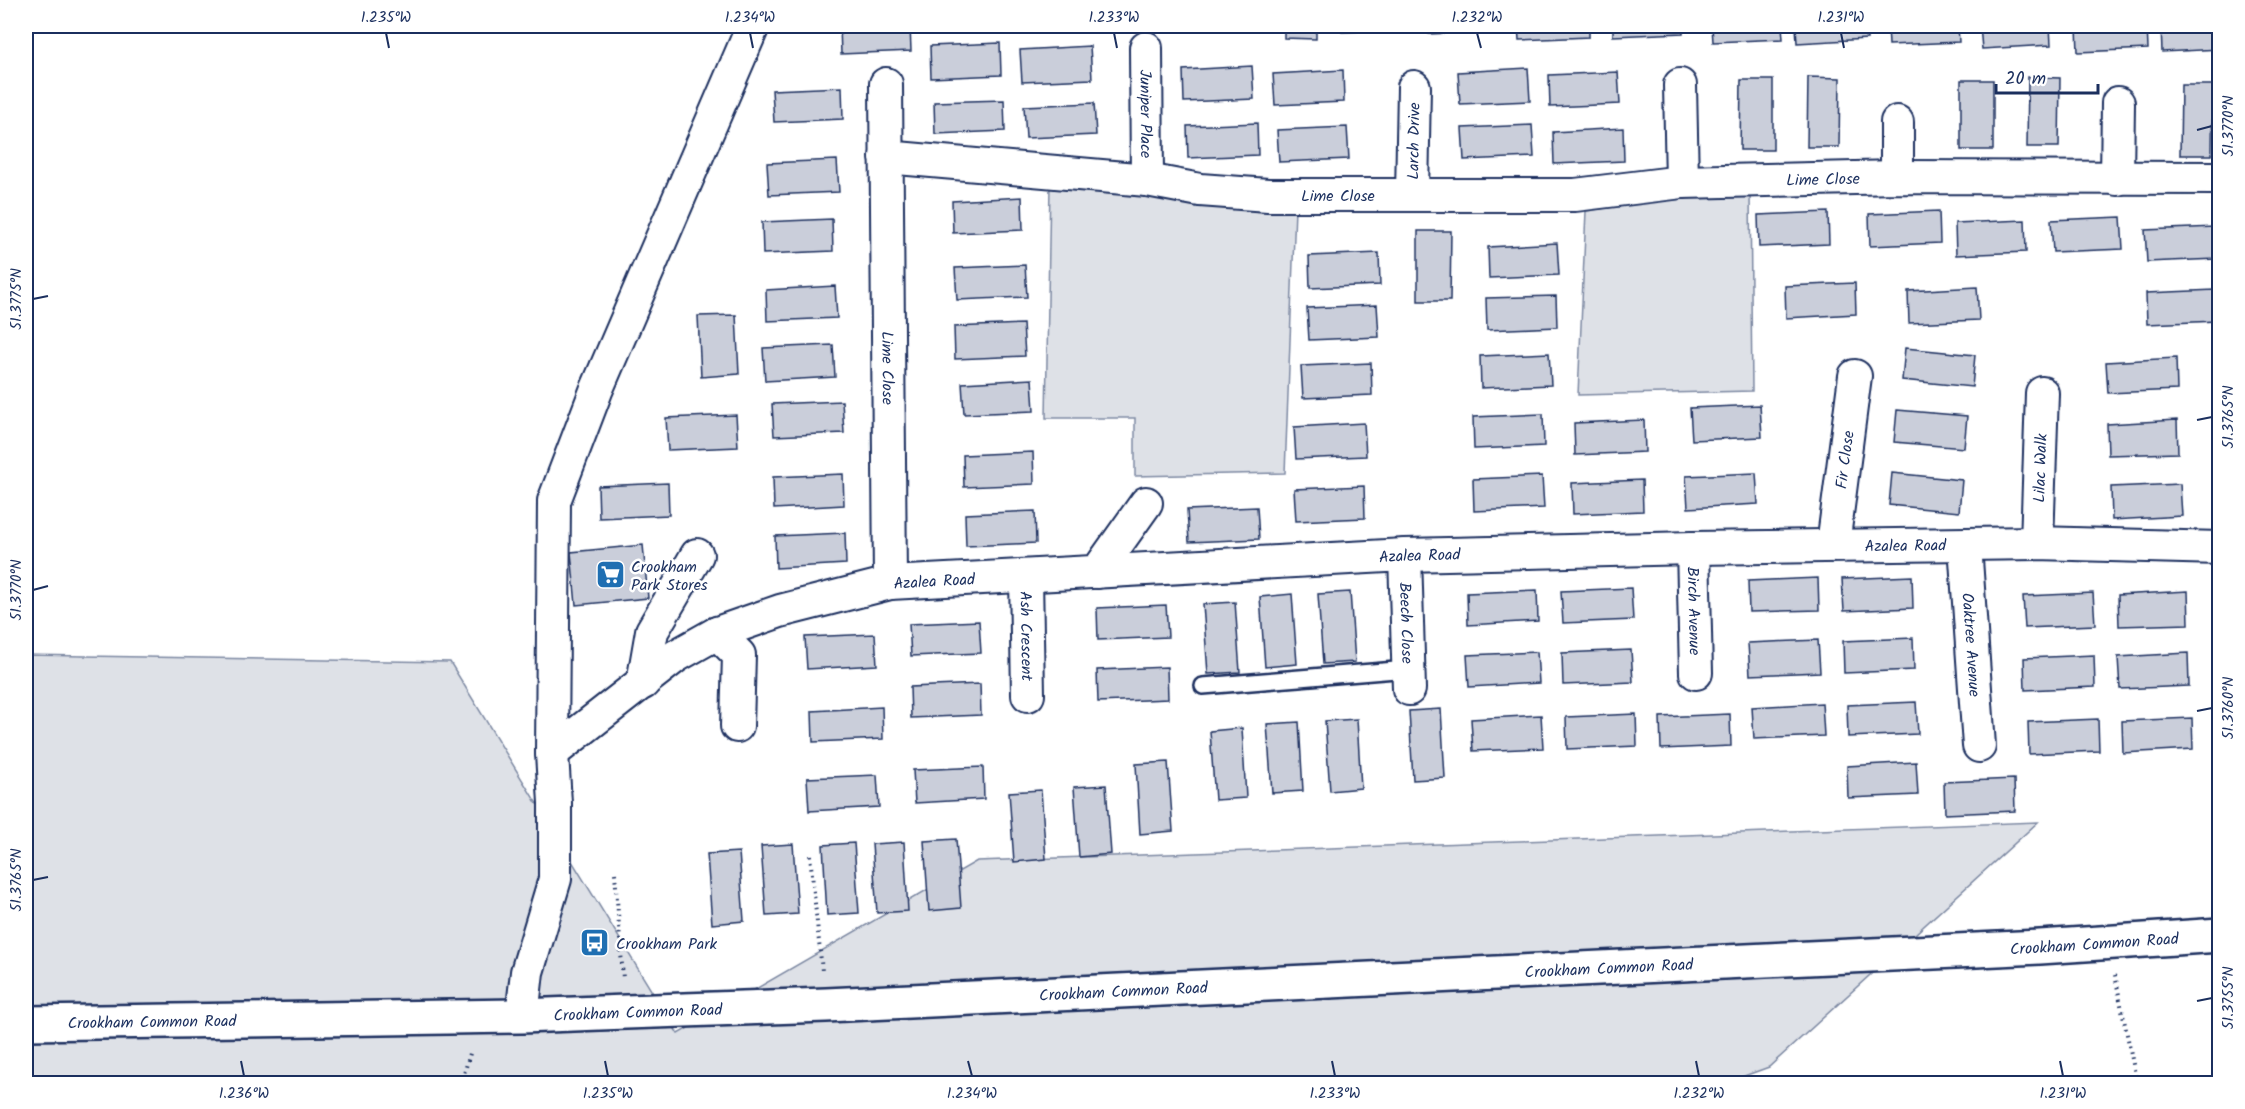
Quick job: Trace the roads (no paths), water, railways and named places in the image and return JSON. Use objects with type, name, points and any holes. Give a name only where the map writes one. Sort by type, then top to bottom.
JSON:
[{"type":"street","points":[[522,1016],[527,972],[555,879],[555,803],[552,753],[554,501],[596,391],[753,26]]},
{"type":"street","name":"Juniper Place","points":[[1146,48],[1147,180]]},
{"type":"street","points":[[886,84],[886,157]]},
{"type":"street","points":[[1680,85],[1682,182]]},
{"type":"street","name":"Larch Drive","points":[[1412,195],[1414,87]]},
{"type":"street","points":[[2117,178],[2118,103]]},
{"type":"street","points":[[1896,177],[1897,122]]},
{"type":"street","name":"Lime Close","points":[[890,583],[886,157],[1147,180],[1200,190],[1268,195],[1575,195],[1682,182],[1896,177],[2220,178]]},
{"type":"street","name":"Fir Close","points":[[1833,545],[1855,376]]},
{"type":"street","name":"Lilac Walk","points":[[2037,543],[2042,393]]},
{"type":"street","points":[[1097,572],[1146,503]]},
{"type":"street","name":"Azalea Road","points":[[552,753],[676,656],[717,633],[780,611],[890,583],[1405,555],[1833,545],[2037,543],[2220,548]]},
{"type":"street","name":"Oaktree Avenue","points":[[1965,545],[1979,746]]},
{"type":"street","name":"Birch Avenue","points":[[1693,548],[1696,673]]},
{"type":"street","points":[[643,682],[652,631],[697,555]]},
{"type":"street","name":"Beech Close","points":[[1405,555],[1409,679]]},
{"type":"street","name":"Ash Crescent","points":[[1026,576],[1028,695]]},
{"type":"street","points":[[717,633],[739,655],[737,726]]},
{"type":"street","name":"Crookham Common Road","points":[[26,1023],[522,1016],[826,1005],[2109,943],[2220,935]]},
{"type":"lane","points":[[1203,686],[1409,679]]},
{"type":"place","name":"Crookham Park Stores","points":[[610,575]]},
{"type":"place","name":"Crookham Park","points":[[595,943]]}]
